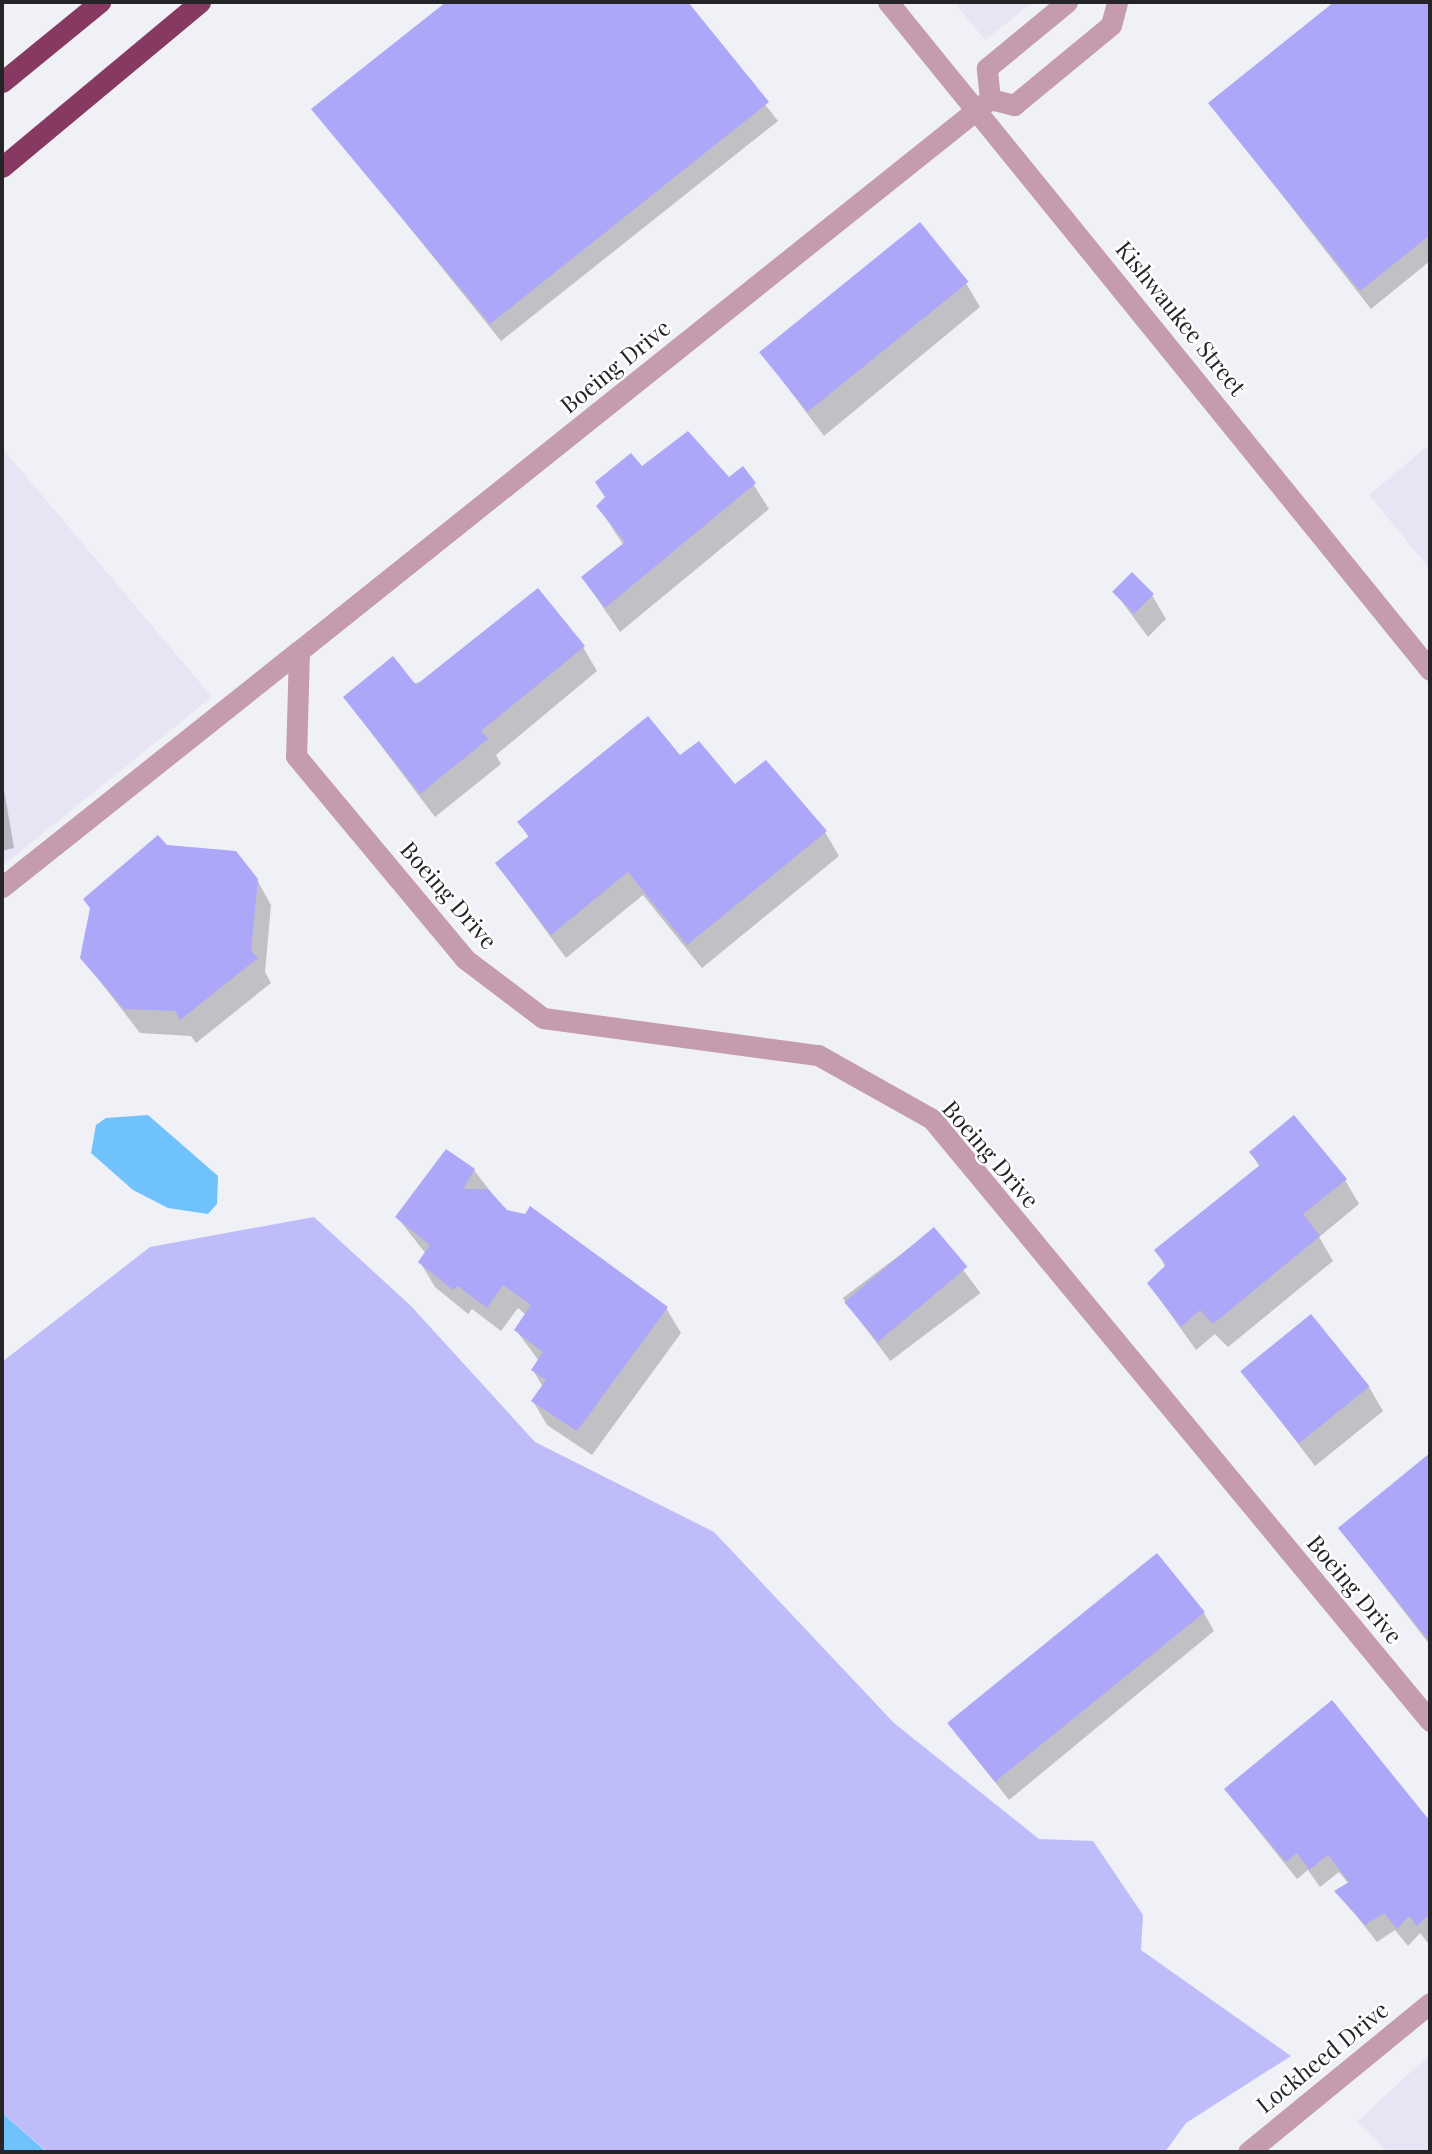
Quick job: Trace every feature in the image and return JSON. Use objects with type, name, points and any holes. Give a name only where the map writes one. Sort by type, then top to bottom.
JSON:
[{"type":"highway","points":[[2,82],[100,2]]},
{"type":"highway","points":[[2,167],[200,2]]},
{"type":"street","name":"Kishwaukee Street","points":[[888,2],[984,105],[1430,670]]},
{"type":"street","points":[[1066,2],[987,68],[984,105],[1014,105],[1111,25],[1117,2]]},
{"type":"street","name":"Boeing Drive","points":[[984,105],[299,651],[296,756],[465,959],[543,1018],[818,1055],[932,1119],[1430,1721]]},
{"type":"street","points":[[2,887],[299,651]]},
{"type":"street","name":"Lockheed Drive","points":[[1248,2152],[1430,2003]]},
{"type":"shaded area","points":[[954,2],[1033,2],[985,40]]},
{"type":"shaded area","points":[[1430,444],[1430,569],[1369,495]]},
{"type":"shaded area","points":[[2,448],[212,697],[2,866]]},
{"type":"shaded area","points":[[148,1115],[218,1176],[217,1204],[208,1214],[168,1208],[133,1190],[91,1153],[96,1125],[106,1118]]},
{"type":"shaded area","points":[[314,1217],[411,1306],[535,1442],[714,1532],[894,1723],[1039,1839],[1093,1841],[1143,1915],[1141,1950],[1291,2056],[1186,2123],[1165,2152],[48,2152],[2,2113],[2,1362],[150,1247]]},
{"type":"shaded area","points":[[1430,2054],[1430,2152],[1388,2152],[1357,2122]]},
{"type":"shaded area","points":[[2,2113],[47,2152],[2,2152]]},
{"type":"building","points":[[446,2],[688,2],[769,102],[490,324],[311,109]]},
{"type":"building","points":[[1334,2],[1430,2],[1430,235],[1360,291],[1208,103]]},
{"type":"building","points":[[920,222],[968,282],[808,412],[759,352]]},
{"type":"building","points":[[688,431],[729,477],[743,466],[756,483],[605,608],[581,577],[625,542],[596,506],[605,497],[595,482],[631,453],[642,466]]},
{"type":"building","points":[[1132,572],[1154,594],[1134,614],[1112,592]]},
{"type":"building","points":[[538,588],[585,646],[481,731],[488,739],[420,794],[343,697],[393,656],[416,685]]},
{"type":"building","points":[[648,716],[680,755],[699,741],[735,784],[766,760],[827,831],[687,945],[628,872],[551,935],[495,863],[529,836],[517,822]]},
{"type":"building","points":[[158,835],[167,845],[236,851],[258,879],[251,951],[258,958],[180,1020],[175,1011],[124,1009],[80,958],[90,908],[83,899]]},
{"type":"building","points":[[1294,1115],[1347,1179],[1303,1214],[1320,1236],[1213,1324],[1200,1310],[1181,1327],[1147,1283],[1166,1265],[1154,1250],[1260,1165],[1249,1152]]},
{"type":"building","points":[[446,1149],[475,1169],[463,1189],[488,1189],[507,1210],[525,1214],[530,1206],[668,1307],[577,1431],[531,1401],[546,1380],[531,1370],[543,1352],[514,1330],[531,1305],[503,1285],[487,1308],[458,1286],[453,1290],[418,1262],[430,1245],[395,1217]]},
{"type":"building","points":[[934,1227],[967,1267],[878,1342],[844,1302]]},
{"type":"building","points":[[1311,1314],[1370,1386],[1299,1444],[1240,1371]]},
{"type":"building","points":[[1430,1453],[1430,1642],[1338,1528]]},
{"type":"building","points":[[1157,1553],[1205,1612],[995,1782],[947,1723]]},
{"type":"building","points":[[1332,1700],[1430,1821],[1430,1914],[1417,1926],[1409,1916],[1397,1929],[1384,1913],[1365,1925],[1334,1891],[1349,1882],[1328,1855],[1309,1870],[1297,1853],[1286,1862],[1224,1789]]}]
